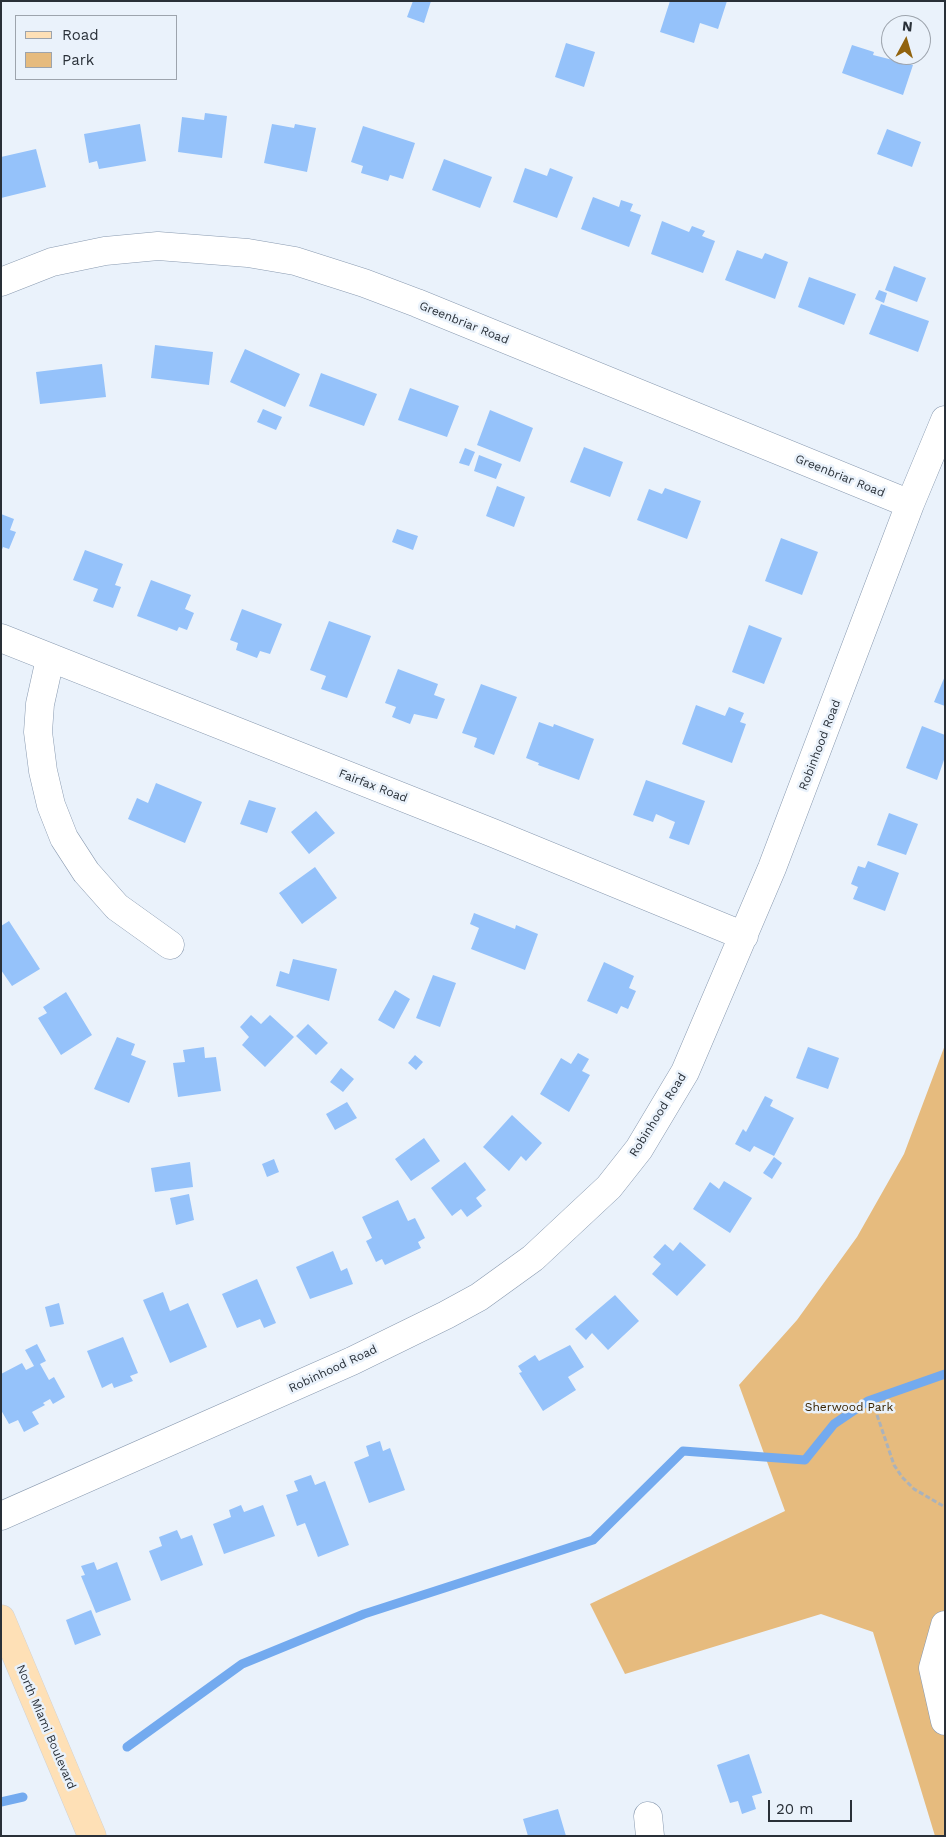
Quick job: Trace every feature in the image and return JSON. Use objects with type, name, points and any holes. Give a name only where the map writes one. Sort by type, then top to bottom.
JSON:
[{"type":"main road","name":"North Miami Boulevard","points":[[1,1619],[92,1836]]},
{"type":"street","name":"Greenbriar Road","points":[[1,282],[52,262],[105,251],[158,246],[248,253],[295,261],[364,283],[417,303],[910,504]]},
{"type":"street","name":"Robinhood Road","points":[[1,1516],[344,1364],[446,1315],[479,1296],[533,1258],[609,1187],[639,1149],[685,1072],[744,936],[830,719],[910,504],[945,420]]},
{"type":"street","name":"Fairfax Road","points":[[1,638],[493,833],[744,936]]},
{"type":"street","points":[[50,659],[40,704],[38,732],[43,771],[49,796],[64,838],[86,872],[117,906],[170,945]]},
{"type":"street","points":[[945,1625],[933,1668],[945,1721]]},
{"type":"path","points":[[877,1415],[894,1465],[902,1477],[914,1490],[945,1507]]},
{"type":"green space","name":"Sherwood Park","points":[[945,1045],[945,1836],[935,1836],[873,1632],[821,1614],[625,1674],[590,1604],[785,1511],[739,1385],[797,1320],[857,1237],[904,1154]]},
{"type":"building","points":[[413,1],[431,1],[424,23],[407,17]]},
{"type":"building","points":[[670,1],[727,1],[718,29],[700,23],[694,43],[660,32]]},
{"type":"building","points":[[566,43],[595,52],[584,87],[555,77]]},
{"type":"building","points":[[852,45],[874,52],[873,55],[881,57],[881,65],[913,65],[903,95],[842,73]]},
{"type":"building","points":[[205,113],[227,116],[222,158],[178,152],[182,117],[204,120]]},
{"type":"building","points":[[140,124],[146,161],[99,169],[97,161],[89,163],[84,134]]},
{"type":"building","points":[[272,124],[294,128],[295,124],[316,128],[307,172],[264,163]]},
{"type":"building","points":[[363,126],[415,143],[403,179],[390,175],[388,181],[361,173],[363,166],[351,162]]},
{"type":"building","points":[[887,129],[921,142],[912,167],[877,154]]},
{"type":"building","points":[[36,149],[46,187],[1,198],[1,157]]},
{"type":"building","points":[[444,159],[492,177],[480,208],[432,190]]},
{"type":"building","points":[[525,168],[547,176],[550,168],[573,177],[557,218],[513,202]]},
{"type":"building","points":[[593,197],[619,207],[621,200],[633,204],[630,211],[641,215],[629,247],[581,229]]},
{"type":"building","points":[[662,221],[689,232],[692,226],[705,231],[702,236],[715,241],[703,273],[651,254]]},
{"type":"building","points":[[737,250],[762,259],[765,253],[788,262],[775,299],[725,280]]},
{"type":"building","points":[[894,266],[926,278],[917,302],[885,290]]},
{"type":"building","points":[[809,277],[856,294],[844,325],[798,307]]},
{"type":"building","points":[[879,290],[887,293],[884,303],[875,299]]},
{"type":"building","points":[[881,304],[929,321],[918,352],[869,334]]},
{"type":"building","points":[[155,345],[213,352],[209,385],[151,378]]},
{"type":"building","points":[[245,349],[300,374],[285,407],[230,382]]},
{"type":"building","points":[[102,364],[106,397],[40,404],[36,372]]},
{"type":"building","points":[[321,373],[377,394],[364,426],[309,406]]},
{"type":"building","points":[[410,388],[459,406],[447,437],[398,420]]},
{"type":"building","points":[[263,409],[282,417],[276,430],[257,422]]},
{"type":"building","points":[[490,410],[533,428],[520,462],[477,445]]},
{"type":"building","points":[[584,447],[623,462],[610,497],[570,482]]},
{"type":"building","points":[[465,448],[475,452],[469,466],[459,463]]},
{"type":"building","points":[[479,455],[502,464],[496,479],[474,471]]},
{"type":"building","points":[[497,486],[525,497],[514,527],[486,516]]},
{"type":"building","points":[[665,488],[701,501],[687,539],[637,520],[649,489],[662,494]]},
{"type":"building","points":[[1,514],[14,519],[10,530],[16,532],[9,549],[3,547],[1,552]]},
{"type":"building","points":[[397,529],[418,536],[413,550],[392,542]]},
{"type":"building","points":[[781,538],[818,552],[802,595],[765,581]]},
{"type":"building","points":[[85,550],[123,564],[115,585],[121,587],[113,608],[93,601],[98,589],[73,580]]},
{"type":"building","points":[[151,580],[191,595],[185,609],[194,613],[187,630],[179,627],[177,631],[137,616]]},
{"type":"building","points":[[242,609],[282,624],[270,654],[260,651],[257,658],[236,650],[238,643],[230,640]]},
{"type":"building","points":[[329,621],[371,636],[347,698],[321,689],[326,676],[310,670]]},
{"type":"building","points":[[749,625],[782,638],[764,684],[732,672]]},
{"type":"building","points":[[398,669],[438,684],[434,695],[445,699],[437,719],[414,714],[410,724],[392,717],[396,707],[385,703]]},
{"type":"building","points":[[945,676],[945,706],[934,702]]},
{"type":"building","points":[[481,684],[517,697],[494,755],[474,747],[477,738],[462,733]]},
{"type":"building","points":[[696,705],[725,716],[729,707],[744,713],[740,722],[746,724],[732,763],[682,744]]},
{"type":"building","points":[[539,722],[553,727],[554,724],[594,739],[579,780],[538,765],[539,763],[526,758]]},
{"type":"building","points":[[922,726],[945,735],[945,757],[937,780],[906,768]]},
{"type":"building","points":[[646,780],[705,801],[689,845],[669,838],[675,822],[656,814],[653,822],[633,815]]},
{"type":"building","points":[[156,783],[202,802],[185,843],[128,819],[137,798],[148,803]]},
{"type":"building","points":[[249,800],[276,808],[267,833],[240,824]]},
{"type":"building","points":[[316,811],[335,833],[309,854],[291,832]]},
{"type":"building","points":[[889,813],[918,824],[906,855],[877,845]]},
{"type":"building","points":[[868,861],[899,873],[885,911],[853,899],[858,887],[851,884],[858,866],[865,868]]},
{"type":"building","points":[[315,867],[337,898],[302,924],[279,893]]},
{"type":"building","points":[[474,913],[515,929],[516,925],[538,934],[525,970],[471,949],[479,928],[470,924]]},
{"type":"building","points":[[9,921],[40,969],[12,986],[1,970],[1,926]]},
{"type":"building","points":[[293,959],[337,969],[329,1001],[276,986],[280,971],[289,974]]},
{"type":"building","points":[[604,962],[634,976],[629,988],[636,991],[628,1009],[621,1006],[617,1014],[587,1001]]},
{"type":"building","points":[[433,975],[456,983],[440,1027],[416,1018]]},
{"type":"building","points":[[395,990],[410,999],[394,1029],[378,1020]]},
{"type":"building","points":[[66,992],[92,1035],[61,1055],[38,1018],[47,1013],[43,1007]]},
{"type":"building","points":[[251,1015],[261,1024],[270,1015],[294,1037],[265,1067],[242,1045],[249,1037],[240,1027]]},
{"type":"building","points":[[308,1024],[328,1043],[316,1055],[296,1036]]},
{"type":"building","points":[[117,1037],[135,1044],[131,1055],[146,1061],[129,1103],[94,1089]]},
{"type":"building","points":[[204,1047],[205,1058],[216,1057],[221,1091],[178,1097],[173,1063],[185,1062],[183,1050]]},
{"type":"building","points":[[808,1047],[839,1058],[828,1089],[796,1078]]},
{"type":"building","points":[[578,1053],[589,1059],[582,1071],[590,1075],[569,1112],[540,1094],[561,1058],[571,1064]]},
{"type":"building","points":[[415,1055],[423,1062],[416,1070],[408,1063]]},
{"type":"building","points":[[341,1068],[354,1079],[343,1092],[330,1082]]},
{"type":"building","points":[[765,1096],[773,1100],[770,1106],[794,1118],[774,1156],[754,1146],[750,1152],[735,1144],[743,1129],[746,1132]]},
{"type":"building","points":[[347,1102],[357,1118],[335,1130],[326,1114]]},
{"type":"building","points":[[512,1115],[542,1143],[526,1161],[521,1156],[509,1171],[483,1147]]},
{"type":"building","points":[[424,1138],[440,1161],[411,1181],[395,1159]]},
{"type":"building","points":[[774,1157],[782,1163],[772,1179],[763,1173]]},
{"type":"building","points":[[274,1159],[279,1172],[267,1177],[262,1164]]},
{"type":"building","points":[[190,1162],[193,1187],[155,1192],[151,1168]]},
{"type":"building","points":[[465,1162],[486,1190],[476,1198],[482,1206],[467,1217],[461,1209],[452,1216],[431,1188]]},
{"type":"building","points":[[724,1181],[752,1198],[730,1233],[693,1209],[710,1182],[719,1189]]},
{"type":"building","points":[[189,1194],[194,1220],[176,1225],[170,1198]]},
{"type":"building","points":[[398,1200],[408,1221],[415,1218],[425,1238],[418,1242],[421,1248],[385,1265],[382,1259],[376,1262],[366,1241],[372,1238],[362,1217]]},
{"type":"building","points":[[680,1242],[706,1265],[677,1296],[652,1274],[661,1264],[653,1257],[665,1244],[673,1251]]},
{"type":"building","points":[[333,1251],[341,1271],[347,1268],[353,1284],[310,1299],[296,1267]]},
{"type":"building","points":[[257,1279],[276,1323],[264,1328],[260,1319],[237,1328],[222,1294]]},
{"type":"building","points":[[163,1292],[170,1311],[188,1303],[207,1347],[170,1363],[143,1300]]},
{"type":"building","points":[[615,1295],[639,1321],[608,1350],[592,1333],[586,1340],[575,1329]]},
{"type":"building","points":[[59,1303],[64,1324],[50,1327],[45,1307]]},
{"type":"building","points":[[123,1337],[138,1373],[130,1376],[133,1381],[114,1388],[112,1383],[102,1388],[87,1351]]},
{"type":"building","points":[[37,1344],[46,1361],[40,1364],[49,1380],[54,1377],[65,1397],[53,1404],[50,1399],[43,1403],[45,1405],[32,1412],[39,1424],[24,1432],[18,1420],[9,1424],[1,1410],[1,1374],[22,1363],[26,1370],[34,1366],[25,1350]]},
{"type":"building","points":[[570,1345],[584,1367],[568,1377],[576,1390],[543,1411],[519,1373],[522,1372],[518,1366],[535,1355],[539,1361]]},
{"type":"building","points":[[380,1441],[383,1451],[390,1448],[405,1490],[369,1503],[354,1462],[369,1456],[366,1446]]},
{"type":"building","points":[[311,1475],[315,1485],[325,1481],[349,1545],[318,1557],[305,1523],[297,1526],[286,1495],[298,1491],[294,1481]]},
{"type":"building","points":[[241,1505],[244,1512],[263,1505],[275,1536],[224,1554],[213,1524],[231,1517],[229,1510]]},
{"type":"building","points":[[177,1530],[181,1539],[192,1535],[203,1565],[161,1581],[149,1551],[162,1546],[159,1537]]},
{"type":"building","points":[[94,1562],[97,1570],[117,1562],[131,1600],[96,1613],[81,1576],[85,1575],[81,1566]]},
{"type":"building","points":[[91,1610],[101,1635],[75,1645],[66,1620]]},
{"type":"building","points":[[749,1754],[762,1793],[752,1796],[756,1809],[742,1814],[738,1801],[730,1803],[717,1765]]},
{"type":"building","points":[[558,1809],[566,1836],[528,1836],[523,1819]]},
{"type":"waterway","points":[[127,1747],[242,1664],[364,1614],[593,1540],[683,1451],[805,1460],[834,1424],[868,1401],[945,1374]]},
{"type":"waterway","points":[[1,1802],[23,1797]]}]
